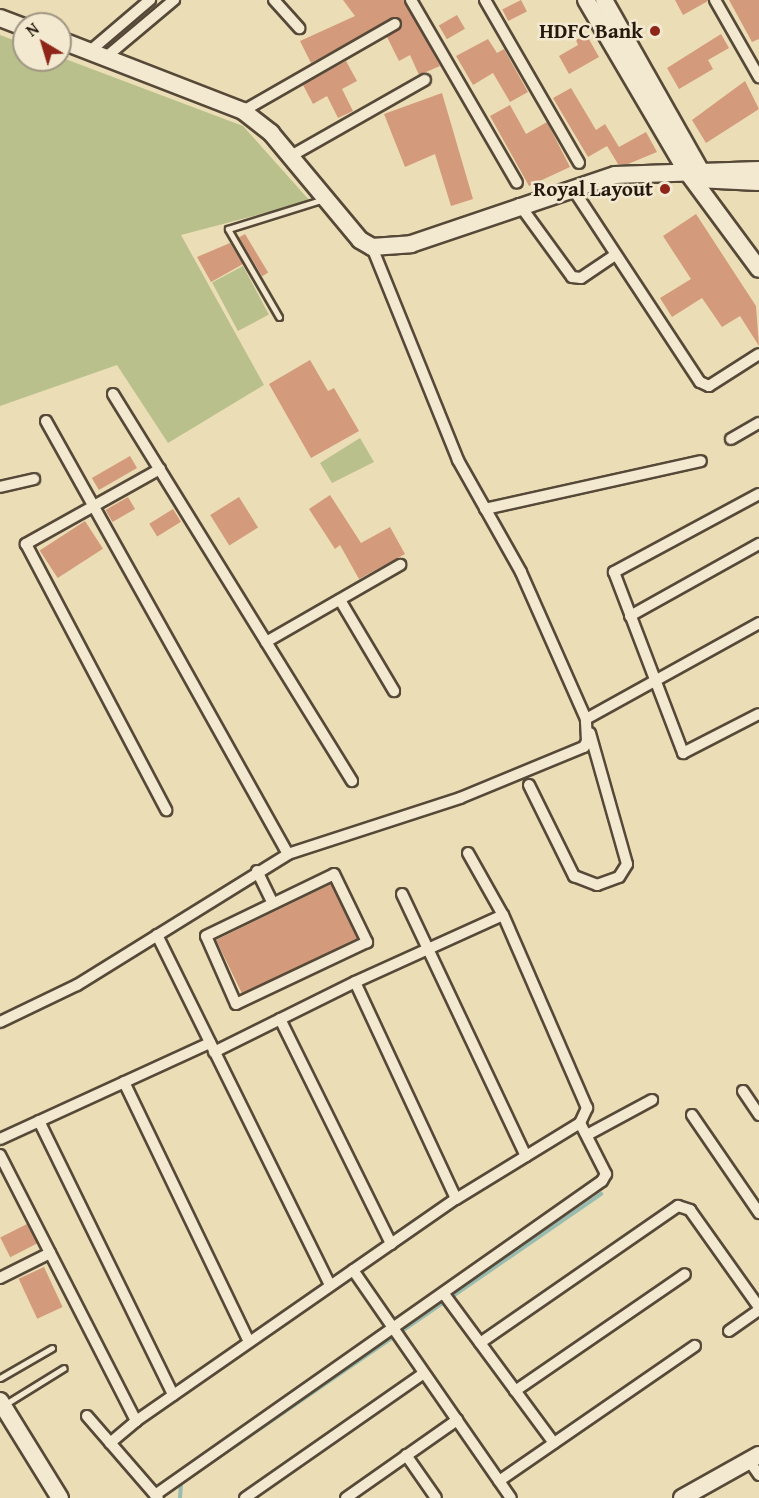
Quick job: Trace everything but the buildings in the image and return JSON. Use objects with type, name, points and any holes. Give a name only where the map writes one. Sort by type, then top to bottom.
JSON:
[{"type":"main road","points":[[586,0],[741,245],[759,269]]},
{"type":"main road","points":[[604,0],[696,174]]},
{"type":"main road","points":[[72,44],[243,111],[291,156],[360,240],[372,247],[411,244],[519,203],[615,175],[696,174],[759,170]]},
{"type":"main road","points":[[696,174],[759,182]]},
{"type":"main road","points":[[2,1409],[60,1498]]},
{"type":"main road","points":[[682,1498],[756,1464]]},
{"type":"street","points":[[90,51],[152,0],[162,10]]},
{"type":"street","points":[[106,57],[174,0]]},
{"type":"street","points":[[274,0],[299,28]]},
{"type":"street","points":[[411,0],[518,183]]},
{"type":"street","points":[[485,0],[579,163]]},
{"type":"street","points":[[715,0],[759,77]]},
{"type":"street","points":[[243,111],[395,24]]},
{"type":"street","points":[[291,156],[425,80]]},
{"type":"street","points":[[573,189],[614,256],[704,385],[759,354]]},
{"type":"street","points":[[519,203],[572,277],[581,278],[614,256]]},
{"type":"street","points":[[372,247],[442,425],[484,509],[521,572],[586,719],[627,864],[619,877],[597,885],[574,876],[529,785]]},
{"type":"street","points":[[113,394],[352,781]]},
{"type":"street","points":[[46,421],[288,854]]},
{"type":"street","points":[[731,440],[759,423]]},
{"type":"street","points":[[484,509],[701,461]]},
{"type":"street","points":[[160,469],[26,544],[166,810]]},
{"type":"street","points":[[0,487],[34,479]]},
{"type":"street","points":[[759,494],[614,572],[653,681],[683,753],[759,714]]},
{"type":"street","points":[[630,616],[759,544]]},
{"type":"street","points":[[267,642],[400,565]]},
{"type":"street","points":[[340,600],[394,691]]},
{"type":"street","points":[[586,719],[759,622]]},
{"type":"street","points":[[0,1022],[77,985],[257,871],[288,854],[459,798],[584,747],[590,732]]},
{"type":"street","points":[[110,1443],[136,1421],[456,1199],[580,1123],[587,1108],[503,915],[468,852]]},
{"type":"street","points":[[257,871],[272,902]]},
{"type":"street","points":[[335,874],[368,940],[237,1004],[205,937],[272,902],[335,874]]},
{"type":"street","points":[[402,894],[424,947],[526,1156]]},
{"type":"street","points":[[0,1139],[124,1082],[280,1019],[424,947],[503,915]]},
{"type":"street","points":[[157,935],[330,1286]]},
{"type":"street","points":[[355,982],[456,1199]]},
{"type":"street","points":[[280,1019],[391,1244]]},
{"type":"street","points":[[124,1082],[249,1342]]},
{"type":"street","points":[[743,1091],[759,1115]]},
{"type":"street","points":[[587,1135],[652,1100]]},
{"type":"street","points":[[692,1115],[759,1213]]},
{"type":"street","points":[[39,1121],[173,1395]]},
{"type":"street","points":[[87,1416],[156,1496],[444,1294],[605,1177],[580,1123]]},
{"type":"street","points":[[0,1155],[136,1421]]},
{"type":"street","points":[[480,1343],[678,1206],[690,1210],[759,1309],[729,1331]]},
{"type":"street","points":[[0,1278],[50,1253]]},
{"type":"street","points":[[353,1270],[511,1498]]},
{"type":"street","points":[[515,1391],[685,1274]]},
{"type":"street","points":[[444,1294],[554,1443]]},
{"type":"street","points":[[499,1481],[695,1346]]},
{"type":"street","points":[[245,1498],[424,1373]]},
{"type":"street","points":[[346,1498],[457,1420]]},
{"type":"street","points":[[406,1455],[436,1498]]},
{"type":"lane","points":[[279,317],[228,229],[326,198]]},
{"type":"lane","points":[[0,1378],[52,1348]]},
{"type":"lane","points":[[2,1409],[64,1368]]},
{"type":"green space","points":[[0,35],[12,40],[12,72],[72,72],[72,62],[243,126],[310,201],[181,235],[264,385],[168,443],[117,365],[0,406]]},
{"type":"green space","points":[[243,266],[269,315],[238,331],[212,282]]},
{"type":"green space","points":[[360,438],[374,462],[332,483],[320,463]]},
{"type":"waterway","points":[[180,1498],[181,1483],[601,1194]]},
{"type":"place","name":"HDFC Bank","points":[[655,31]]},
{"type":"place","name":"Royal Layout","points":[[665,189]]}]
